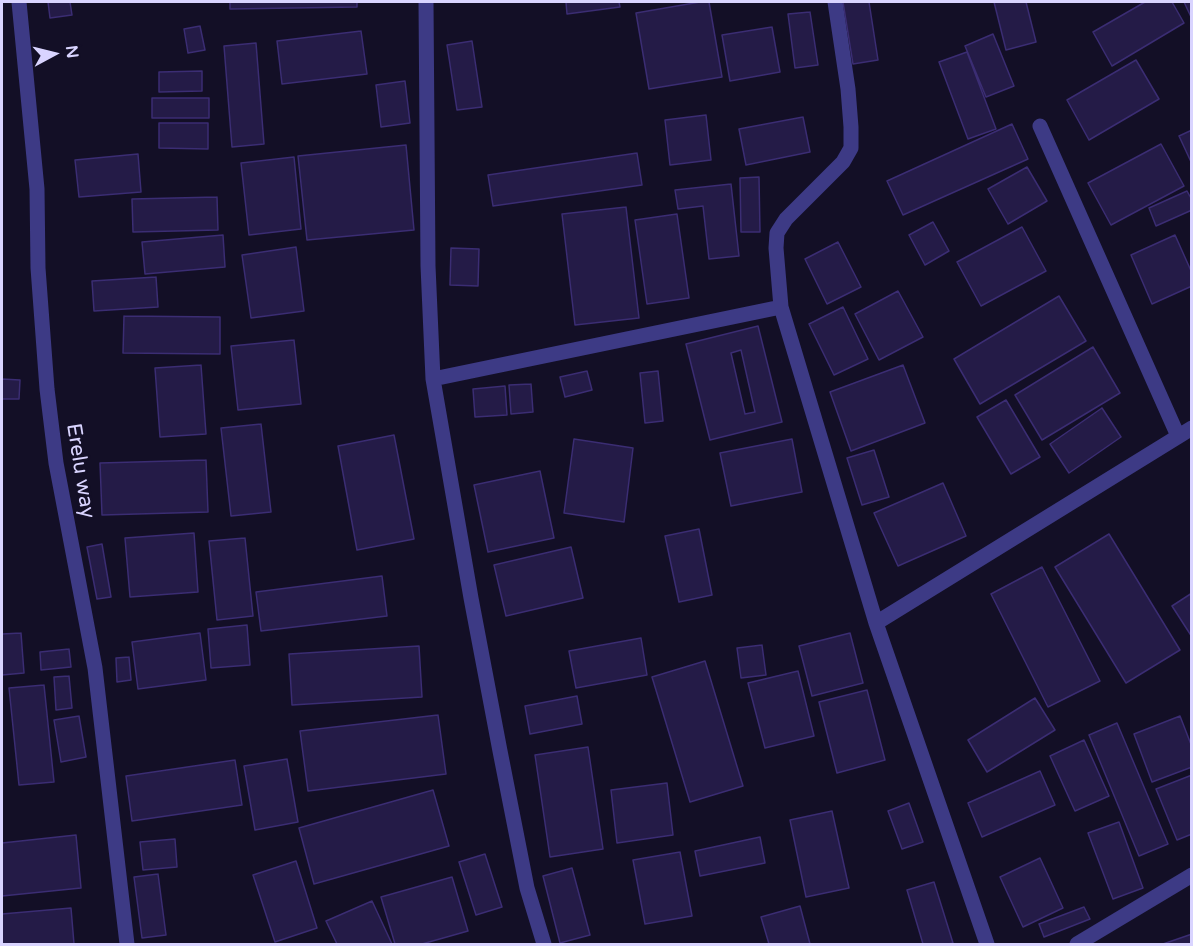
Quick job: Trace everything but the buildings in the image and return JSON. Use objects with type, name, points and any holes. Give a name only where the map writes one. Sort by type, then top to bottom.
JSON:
[{"type":"street","name":"Erelu way","points":[[19,2],[37,189],[38,268],[56,463],[97,677],[127,945]]},
{"type":"street","points":[[426,2],[428,266],[433,379],[500,751],[527,888],[544,945]]},
{"type":"street","points":[[835,2],[848,89],[851,148],[843,162],[786,219],[777,233],[776,248],[781,307],[876,623],[987,945]]},
{"type":"street","points":[[1040,126],[1178,436]]},
{"type":"street","points":[[433,379],[781,307]]},
{"type":"street","points":[[876,623],[1191,428]]},
{"type":"street","points":[[1077,945],[1191,874]]}]
